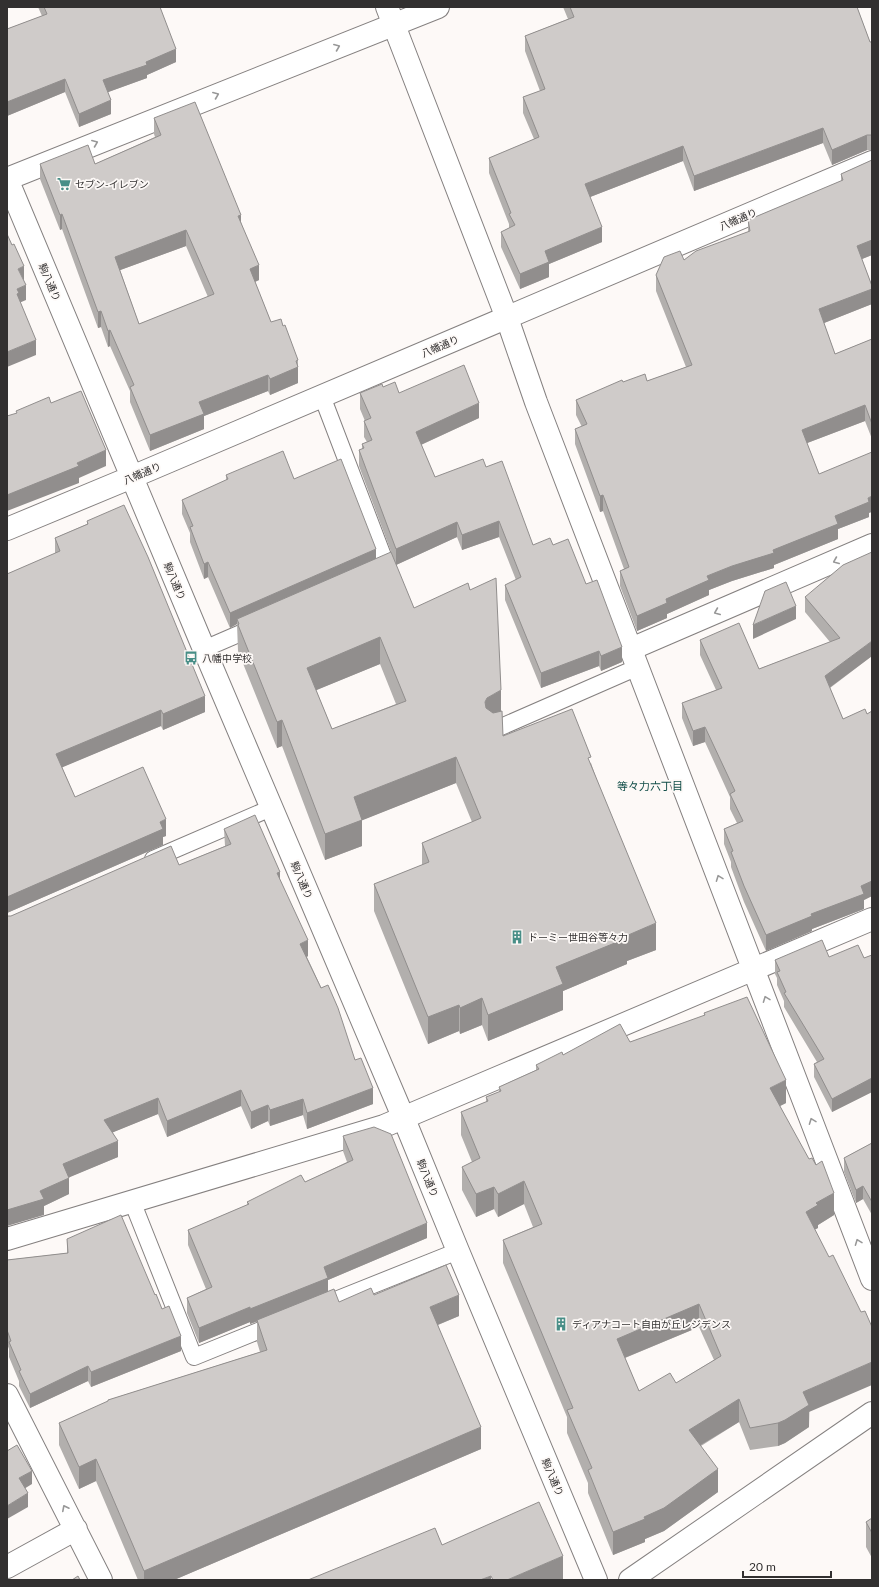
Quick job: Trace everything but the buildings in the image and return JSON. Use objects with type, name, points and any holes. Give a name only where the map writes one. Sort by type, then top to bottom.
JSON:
[{"type":"street","points":[[7,179],[390,16],[438,7]]},
{"type":"street","points":[[390,16],[507,318],[536,402],[872,1279]]},
{"type":"street","name":"八幡通り","points":[[7,529],[872,162]]},
{"type":"street","name":"駒八通り","points":[[7,179],[271,808],[404,1119],[596,1580]]},
{"type":"street","points":[[634,658],[872,545]]},
{"type":"street","points":[[7,1239],[364,1133],[404,1119],[439,1102],[872,919]]},
{"type":"street","points":[[7,1396],[101,1580]]},
{"type":"street","points":[[630,1580],[872,1413]]},
{"type":"street","points":[[7,1567],[76,1529]]},
{"type":"lane","points":[[322,396],[388,569],[366,578]]},
{"type":"lane","points":[[204,649],[271,620]]},
{"type":"lane","points":[[494,730],[634,658]]},
{"type":"lane","points":[[139,865],[271,808]]},
{"type":"lane","points":[[132,1201],[194,1357],[458,1251]]},
{"type":"place","name":"セブン-イレブン","points":[[64,184]]},
{"type":"place","name":"八幡中学校","points":[[191,658]]},
{"type":"place","name":"ドーミー世田谷等々力","points":[[517,937]]},
{"type":"place","name":"ディアナコート自由が丘レジデンス","points":[[561,1324]]},
{"type":"district","name":"等々力六丁目","points":[[650,785]]}]
